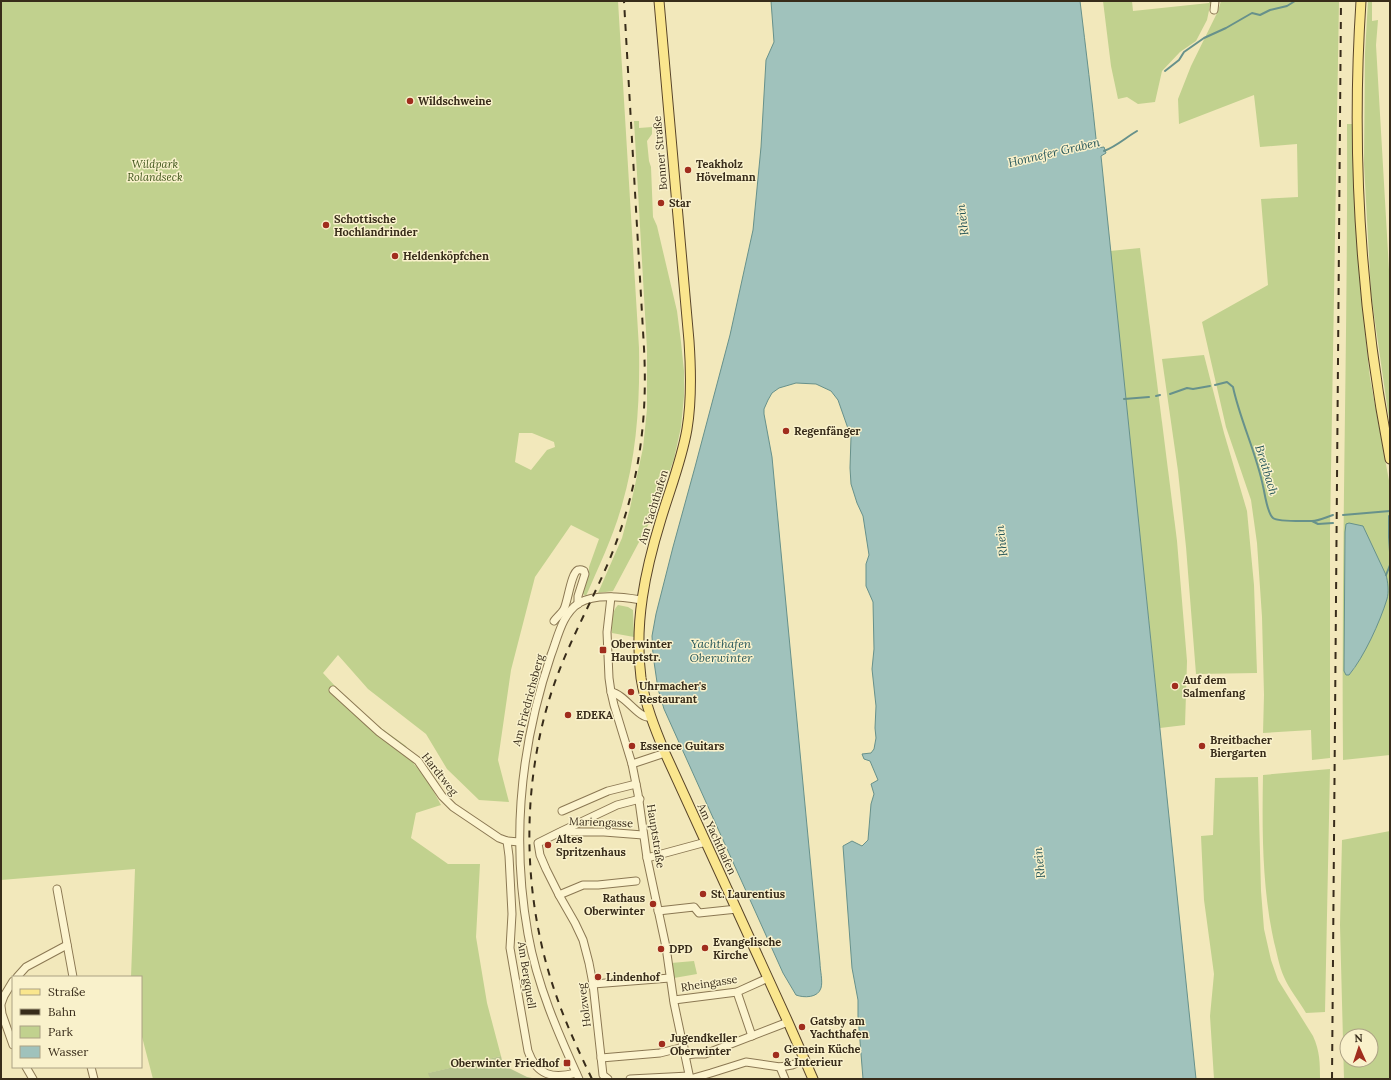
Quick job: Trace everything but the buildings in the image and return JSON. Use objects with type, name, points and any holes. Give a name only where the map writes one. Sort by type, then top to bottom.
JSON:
[{"type":"main road","name":"Bonner Straße","points":[[659,1],[686,303]]},
{"type":"main road","points":[[1357,1],[1359,34]]},
{"type":"main road","points":[[1361,1],[1358,72],[1358,190],[1370,337],[1390,459]]},
{"type":"main road","name":"Am Yachthafen","points":[[686,303],[691,381],[690,410],[681,453],[645,578],[639,638],[641,678],[651,717],[665,753],[813,1079]]},
{"type":"street","points":[[1214,10],[1215,1]]},
{"type":"street","points":[[554,621],[564,609],[573,577],[579,570],[584,571],[585,574],[578,596],[578,604],[587,600],[611,597],[642,600]]},
{"type":"street","name":"Hauptstraße","points":[[611,597],[608,614],[611,692],[632,764],[640,799],[643,835],[647,858],[666,947],[674,1000],[690,1078]]},
{"type":"street","name":"Am Friedrichsberg","points":[[578,604],[566,617],[561,626],[543,681],[530,729],[521,784],[519,842],[520,874],[524,907],[534,959],[547,1004],[578,1076]]},
{"type":"street","name":"Hardtweg","points":[[333,690],[379,732],[418,761],[442,796],[453,807],[507,841],[519,842]]},
{"type":"street","points":[[611,692],[621,696],[645,717],[651,717]]},
{"type":"street","points":[[632,764],[665,753]]},
{"type":"street","points":[[562,811],[608,792],[636,784]]},
{"type":"street","points":[[560,832],[617,805],[640,799]]},
{"type":"street","name":"Mariengasse","points":[[538,843],[560,832],[604,832],[643,835]]},
{"type":"street","name":"Am Bergquell","points":[[507,841],[512,914],[510,948],[528,1051],[531,1060],[542,1071],[557,1076],[578,1076]]},
{"type":"street","points":[[647,858],[706,842]]},
{"type":"street","name":"Holzweg","points":[[538,843],[540,855],[559,895],[576,923],[583,940],[593,984],[604,1075],[608,1079]]},
{"type":"street","points":[[559,895],[583,885],[604,885],[636,881]]},
{"type":"street","points":[[57,889],[73,976]]},
{"type":"street","points":[[657,908],[694,907],[699,913],[737,909]]},
{"type":"street","points":[[18,976],[26,967],[67,945]]},
{"type":"street","points":[[593,984],[670,978]]},
{"type":"street","name":"Rheingasse","points":[[674,1000],[737,992],[768,978]]},
{"type":"street","points":[[12,983],[4,996],[1,1005],[2,1014],[12,1042]]},
{"type":"street","points":[[737,992],[752,1036]]},
{"type":"street","points":[[686,1055],[705,1054],[788,1022]]},
{"type":"street","points":[[601,1058],[660,1053],[684,1047]]},
{"type":"street","points":[[630,1079],[690,1078],[711,1074],[746,1062],[780,1067],[792,1065],[804,1060]]},
{"type":"street","points":[[780,1067],[785,1079]]},
{"type":"street","points":[[27,1068],[33,1079]]},
{"type":"street","points":[[91,1068],[94,1079]]},
{"type":"green space","name":"Wildpark Rolandseck","points":[[1,1],[618,1],[639,348],[638,408],[634,447],[627,486],[618,517],[606,551],[586,596],[582,591],[599,539],[571,525],[535,577],[511,670],[498,760],[509,802],[479,800],[447,769],[426,734],[368,689],[338,655],[323,673],[359,712],[406,746],[414,764],[427,779],[441,805],[416,813],[411,838],[448,864],[480,864],[476,937],[487,1003],[501,1056],[429,1073],[430,1079],[153,1079],[142,1037],[142,976],[131,976],[135,869],[1,880]],"holes":[[[519,433],[532,433],[554,442],[555,447],[547,450],[531,470],[515,462]]]},
{"type":"green space","points":[[1103,1],[1132,1],[1133,11],[1209,3],[1209,1],[1211,1],[1207,20],[1196,41],[1180,52],[1162,71],[1155,102],[1138,104],[1127,97],[1118,99],[1111,66]]},
{"type":"green space","points":[[1221,1],[1339,1],[1330,530],[1330,758],[1312,760],[1311,730],[1263,733],[1264,695],[1262,617],[1257,543],[1251,500],[1226,427],[1202,322],[1268,285],[1261,199],[1298,197],[1297,144],[1260,147],[1254,95],[1179,124],[1178,99],[1191,66],[1218,11]]},
{"type":"green space","points":[[1368,1],[1372,1],[1372,21],[1378,20],[1376,45],[1390,287],[1390,426],[1371,294],[1364,164],[1365,53]]},
{"type":"green space","points":[[634,121],[639,121],[639,128],[652,127],[652,134],[647,141],[651,167],[653,217],[657,226],[677,311],[684,371],[684,396],[681,427],[674,459],[655,512],[613,591],[598,593],[622,538],[630,508],[643,448],[647,409],[647,349]]},
{"type":"green space","points":[[1347,124],[1354,124],[1354,188],[1370,378],[1390,486],[1390,755],[1343,760],[1343,601],[1347,283]],"holes":[[[1345,532],[1373,635],[1354,669],[1349,675],[1344,670]]]},
{"type":"green space","points":[[1140,248],[1177,541],[1187,661],[1185,725],[1160,728],[1110,251]]},
{"type":"green space","points":[[1204,355],[1224,433],[1247,511],[1254,585],[1257,673],[1196,674],[1186,547],[1178,471],[1162,359]]},
{"type":"green space","points":[[618,605],[628,607],[633,610],[634,637],[612,633],[613,615]]},
{"type":"green space","points":[[1330,769],[1325,1012],[1306,1013],[1282,973],[1270,921],[1265,879],[1263,775]]},
{"type":"green space","points":[[1258,777],[1261,891],[1264,929],[1271,960],[1278,980],[1313,1036],[1319,1058],[1320,1079],[1214,1079],[1210,1016],[1214,974],[1204,900],[1201,836],[1213,835],[1215,778]]},
{"type":"green space","points":[[1390,831],[1390,1079],[1344,1079],[1344,1068],[1379,1068],[1379,1028],[1343,1028],[1340,925],[1342,840]]},
{"type":"green space","points":[[694,961],[697,974],[674,978],[671,963]]},
{"type":"green space","points":[[501,1056],[503,1065],[527,1077],[537,1079],[430,1079],[428,1073]]},
{"type":"water","points":[[771,1],[1080,1],[1097,148],[1104,147],[1106,153],[1101,156],[1196,1079],[863,1079],[858,1000],[852,968],[843,846],[852,841],[862,846],[868,840],[871,804],[874,794],[871,784],[878,780],[870,761],[864,759],[862,754],[871,753],[874,749],[876,738],[876,706],[872,669],[874,649],[873,602],[866,586],[866,564],[869,555],[863,516],[851,484],[851,437],[838,400],[831,391],[816,384],[796,383],[779,388],[772,393],[764,409],[772,457],[822,979],[821,988],[817,994],[807,997],[796,995],[783,973],[664,709],[658,689],[652,636],[673,547],[730,335],[753,230],[761,147],[766,60],[774,42]]},
{"type":"water","points":[[1349,523],[1363,526],[1386,575],[1388,590],[1384,608],[1371,639],[1355,668],[1349,675],[1346,675],[1344,671],[1345,532],[1346,524]]},
{"type":"waterway","name":"Honnefer Graben","points":[[1165,71],[1179,60],[1184,52],[1204,38],[1226,28],[1252,13],[1260,15],[1270,10],[1287,6],[1295,1]]},
{"type":"waterway","name":"Honnefer Graben","points":[[1104,151],[1137,131]]},
{"type":"waterway","name":"Breitbach","points":[[1215,385],[1227,382],[1233,387],[1260,473],[1271,516],[1273,518],[1286,521],[1312,521],[1320,520],[1333,515]]},
{"type":"waterway","name":"Breitbach","points":[[1170,394],[1187,388],[1193,389],[1210,386]]},
{"type":"waterway","points":[[1156,396],[1160,395]]},
{"type":"waterway","name":"Breitbach","points":[[1124,399],[1149,397]]},
{"type":"waterway","name":"Breitbach","points":[[1343,515],[1390,511]]},
{"type":"waterway","points":[[1389,516],[1390,552]]},
{"type":"waterway","points":[[1312,521],[1318,524],[1333,523]]},
{"type":"waterway","points":[[1386,575],[1390,565]]},
{"type":"railway","points":[[592,1079],[564,1017],[544,957],[536,918],[531,877],[529,837],[531,797],[536,756],[544,717],[562,664],[609,561],[619,535],[634,482],[642,430],[645,376],[644,348],[624,1]]},
{"type":"railway","points":[[1332,1079],[1341,1]]},
{"type":"place","name":"Wildschweine","points":[[410,101]]},
{"type":"place","name":"Teakholz Hövelmann","points":[[688,170]]},
{"type":"place","name":"Star","points":[[661,203]]},
{"type":"place","name":"Schottische Hochlandrinder","points":[[326,225]]},
{"type":"place","name":"Heldenköpfchen","points":[[395,256]]},
{"type":"place","name":"Regenfänger","points":[[786,431]]},
{"type":"place","name":"Oberwinter Hauptstr.","points":[[603,650]]},
{"type":"place","name":"Auf dem Salmenfang","points":[[1175,686]]},
{"type":"place","name":"Uhrmacher's Restaurant","points":[[631,692]]},
{"type":"place","name":"EDEKA","points":[[568,715]]},
{"type":"place","name":"Essence Guitars","points":[[632,746]]},
{"type":"place","name":"Breitbacher Biergarten","points":[[1202,746]]},
{"type":"place","name":"Altes Spritzenhaus","points":[[548,845]]},
{"type":"place","name":"St. Laurentius","points":[[703,894]]},
{"type":"place","name":"Rathaus Oberwinter","points":[[653,904]]},
{"type":"place","name":"Evangelische Kirche","points":[[705,948]]},
{"type":"place","name":"DPD","points":[[661,949]]},
{"type":"place","name":"Lindenhof","points":[[598,977]]},
{"type":"place","name":"Gatsby am Yachthafen","points":[[802,1027]]},
{"type":"place","name":"Jugendkeller Oberwinter","points":[[662,1044]]},
{"type":"place","name":"Gemein Küche & Interieur","points":[[776,1055]]},
{"type":"place","name":"Oberwinter Friedhof","points":[[567,1063]]},
{"type":"water label","name":"Rhein","points":[[962,220]]},
{"type":"water label","name":"Rhein","points":[[1001,541]]},
{"type":"water label","name":"Yachthafen Oberwinter","points":[[721,650]]},
{"type":"water label","name":"Rhein","points":[[1039,863]]}]
